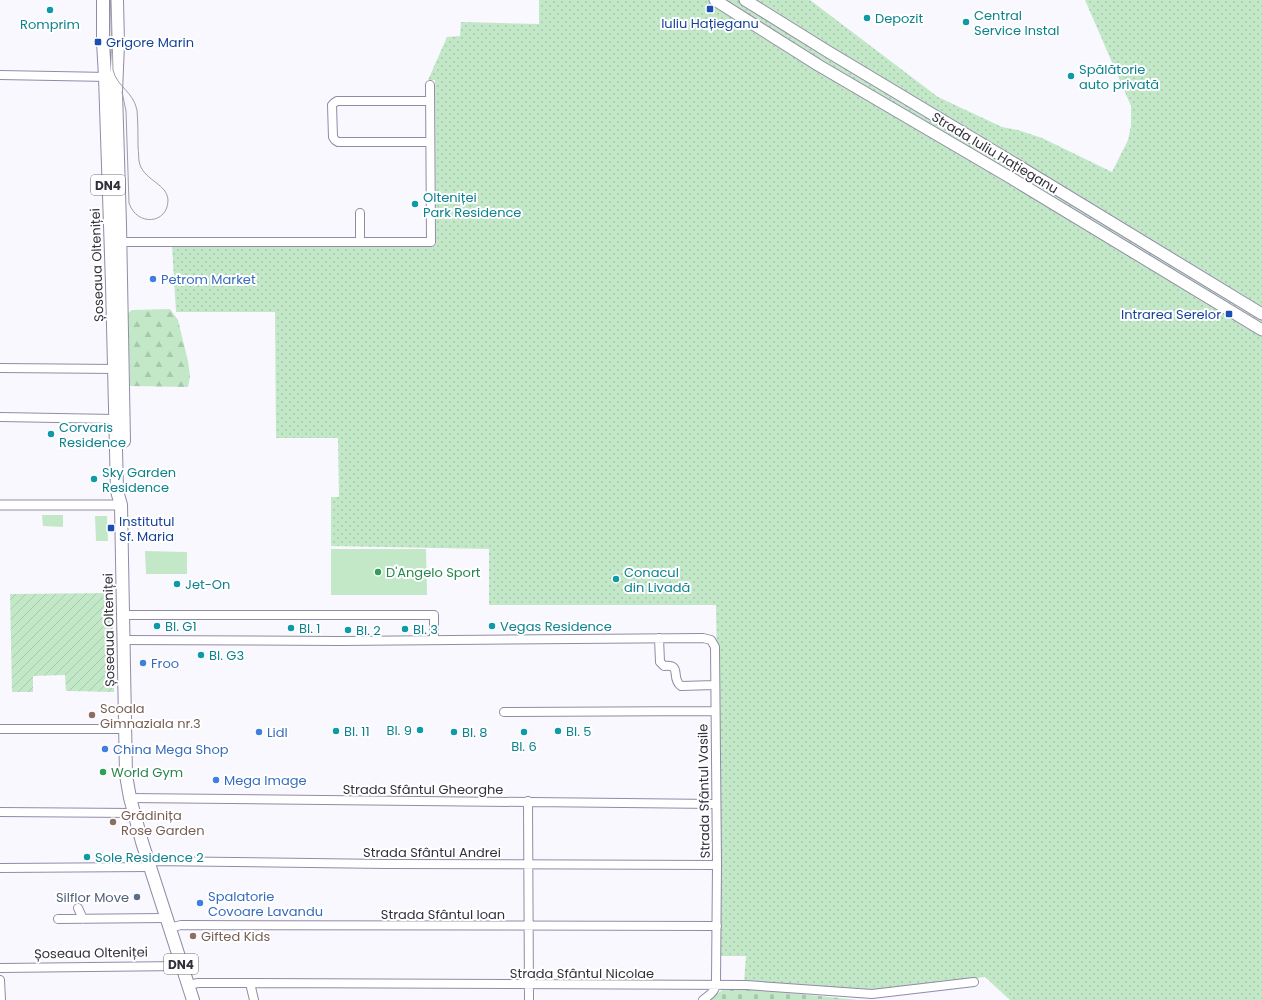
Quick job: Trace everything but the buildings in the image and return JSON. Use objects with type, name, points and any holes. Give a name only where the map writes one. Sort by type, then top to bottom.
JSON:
[{"type":"main road","name":"Șoseaua Olteniței","points":[[102,0],[103,44],[111,78],[120,242],[118,369],[115,419],[117,491],[121,505]]},
{"type":"main road","name":"Șoseaua Olteniței","points":[[117,0],[118,44],[111,78],[118,369],[124,491],[121,505],[126,775],[130,798],[148,864],[193,1000]]},
{"type":"main road","name":"Strada Iuliu Hațieganu","points":[[715,0],[793,50],[1011,178],[1262,330]]},
{"type":"main road","name":"Strada Iuliu Hațieganu","points":[[745,0],[821,48],[1262,314]]},
{"type":"main road","points":[[103,44],[118,44]]},
{"type":"main road","points":[[892,108],[900,95]]},
{"type":"street","points":[[0,75],[111,78]]},
{"type":"street","points":[[430,85],[430,101],[430,142],[338,142],[333,137],[332,105],[334,102],[430,101]]},
{"type":"street","name":"Șoseaua Olteniței","points":[[120,242],[431,242],[430,142]]},
{"type":"street","points":[[360,213],[360,242]]},
{"type":"street","points":[[0,368],[118,369]]},
{"type":"street","points":[[0,418],[115,419]]},
{"type":"street","points":[[0,505],[121,505]]},
{"type":"street","points":[[123,615],[434,615],[434,640]]},
{"type":"street","points":[[659,638],[660,662],[664,666],[674,667],[676,680],[679,685],[715,685]]},
{"type":"street","points":[[124,640],[339,641],[703,638],[711,640],[715,647],[715,711]]},
{"type":"street","name":"Strada Sfântul Vasile","points":[[504,712],[715,711],[717,865],[716,985]]},
{"type":"street","points":[[0,729],[125,729]]},
{"type":"street","name":"Strada Sfântul Gheorghe","points":[[130,798],[716,804]]},
{"type":"street","points":[[528,801],[529,1000]]},
{"type":"street","points":[[0,812],[134,813]]},
{"type":"street","name":"Strada Sfântul Andrei","points":[[0,868],[148,864],[717,865]]},
{"type":"street","points":[[78,908],[83,919]]},
{"type":"street","points":[[58,919],[167,923]]},
{"type":"street","name":"Strada Sfântul Ioan","points":[[167,923],[181,925],[717,926]]},
{"type":"street","name":"Șoseaua Olteniței","points":[[0,968],[182,966]]},
{"type":"street","points":[[0,980],[1,1000]]},
{"type":"street","name":"Strada Sfântul Nicolae","points":[[188,985],[198,983],[746,985],[872,997],[974,982]]},
{"type":"street","points":[[250,983],[254,1000]]},
{"type":"street","points":[[703,1000],[714,992],[716,985]]},
{"type":"green space","points":[[539,0],[810,0],[938,97],[1002,127],[1018,130],[1042,138],[1112,172],[1128,140],[1131,126],[1131,106],[1085,0],[1262,0],[1262,1000],[1010,1000],[985,977],[867,991],[744,983],[746,956],[721,956],[716,605],[489,605],[489,549],[331,546],[331,497],[339,497],[338,438],[276,438],[275,312],[176,312],[172,246],[309,247],[436,245],[435,80],[428,80],[447,37],[460,36],[461,22],[539,24]]},
{"type":"green space","points":[[170,309],[178,320],[188,361],[190,377],[188,387],[130,386],[128,313],[132,310]]},
{"type":"green space","points":[[42,515],[63,515],[63,527],[43,526]]},
{"type":"green space","points":[[95,516],[107,516],[108,541],[96,541]]},
{"type":"green space","name":"D'Angelo Sport","points":[[331,549],[426,549],[427,595],[331,595]]},
{"type":"green space","points":[[145,551],[187,552],[187,574],[146,574]]},
{"type":"green space","points":[[112,593],[114,692],[66,691],[65,675],[33,676],[33,692],[12,692],[10,594]]},
{"type":"green space","points":[[744,988],[858,1000],[708,1000],[724,989]]},
{"type":"tram line","points":[[111,0],[113,70],[118,81],[129,93],[137,110],[139,163],[147,175],[164,190],[168,200],[167,208],[163,214],[152,220],[138,216],[133,211],[129,203],[126,111],[122,92]]},
{"type":"place","name":"Iuliu Hațieganu","points":[[710,9]]},
{"type":"place","name":"Romprim","points":[[50,10]]},
{"type":"place","name":"Depozit","points":[[867,18]]},
{"type":"place","name":"Central Service Instal","points":[[966,22]]},
{"type":"place","name":"Grigore Marin","points":[[98,42]]},
{"type":"place","name":"Spălătorie auto privată","points":[[1071,76]]},
{"type":"place","name":"Olteniței Park Residence","points":[[415,204]]},
{"type":"place","name":"Petrom Market","points":[[153,279]]},
{"type":"place","name":"Intrarea Serelor","points":[[1229,314]]},
{"type":"place","name":"Corvaris Residence","points":[[51,434]]},
{"type":"place","name":"Sky Garden Residence","points":[[94,479]]},
{"type":"place","name":"Institutul Sf. Maria","points":[[111,528]]},
{"type":"place","name":"D'Angelo Sport","points":[[378,572]]},
{"type":"place","name":"Conacul din Livadă","points":[[616,579]]},
{"type":"place","name":"Jet-On","points":[[177,584]]},
{"type":"place","name":"Bl. G1","points":[[157,626]]},
{"type":"place","name":"Vegas Residence","points":[[492,626]]},
{"type":"place","name":"Bl. 1","points":[[291,628]]},
{"type":"place","name":"Bl. 3","points":[[405,629]]},
{"type":"place","name":"Bl. 2","points":[[348,630]]},
{"type":"place","name":"Bl. G3","points":[[201,655]]},
{"type":"place","name":"Froo","points":[[143,663]]},
{"type":"place","name":"Scoala Gimnaziala nr.3","points":[[92,715]]},
{"type":"place","name":"Bl. 9","points":[[420,730]]},
{"type":"place","name":"Bl. 11","points":[[336,731]]},
{"type":"place","name":"Bl. 5","points":[[558,731]]},
{"type":"place","name":"Lidl","points":[[259,732]]},
{"type":"place","name":"Bl. 8","points":[[454,732]]},
{"type":"place","name":"Bl. 6","points":[[524,732]]},
{"type":"place","name":"China Mega Shop","points":[[105,749]]},
{"type":"place","name":"World Gym","points":[[103,772]]},
{"type":"place","name":"Mega Image","points":[[216,780]]},
{"type":"place","name":"Grădinița Rose Garden","points":[[113,822]]},
{"type":"place","name":"Sole Residence 2","points":[[87,857]]},
{"type":"place","name":"Silflor Move","points":[[137,897]]},
{"type":"place","name":"Spalatorie Covoare Lavandu","points":[[200,903]]},
{"type":"place","name":"Gifted Kids","points":[[193,936]]}]
